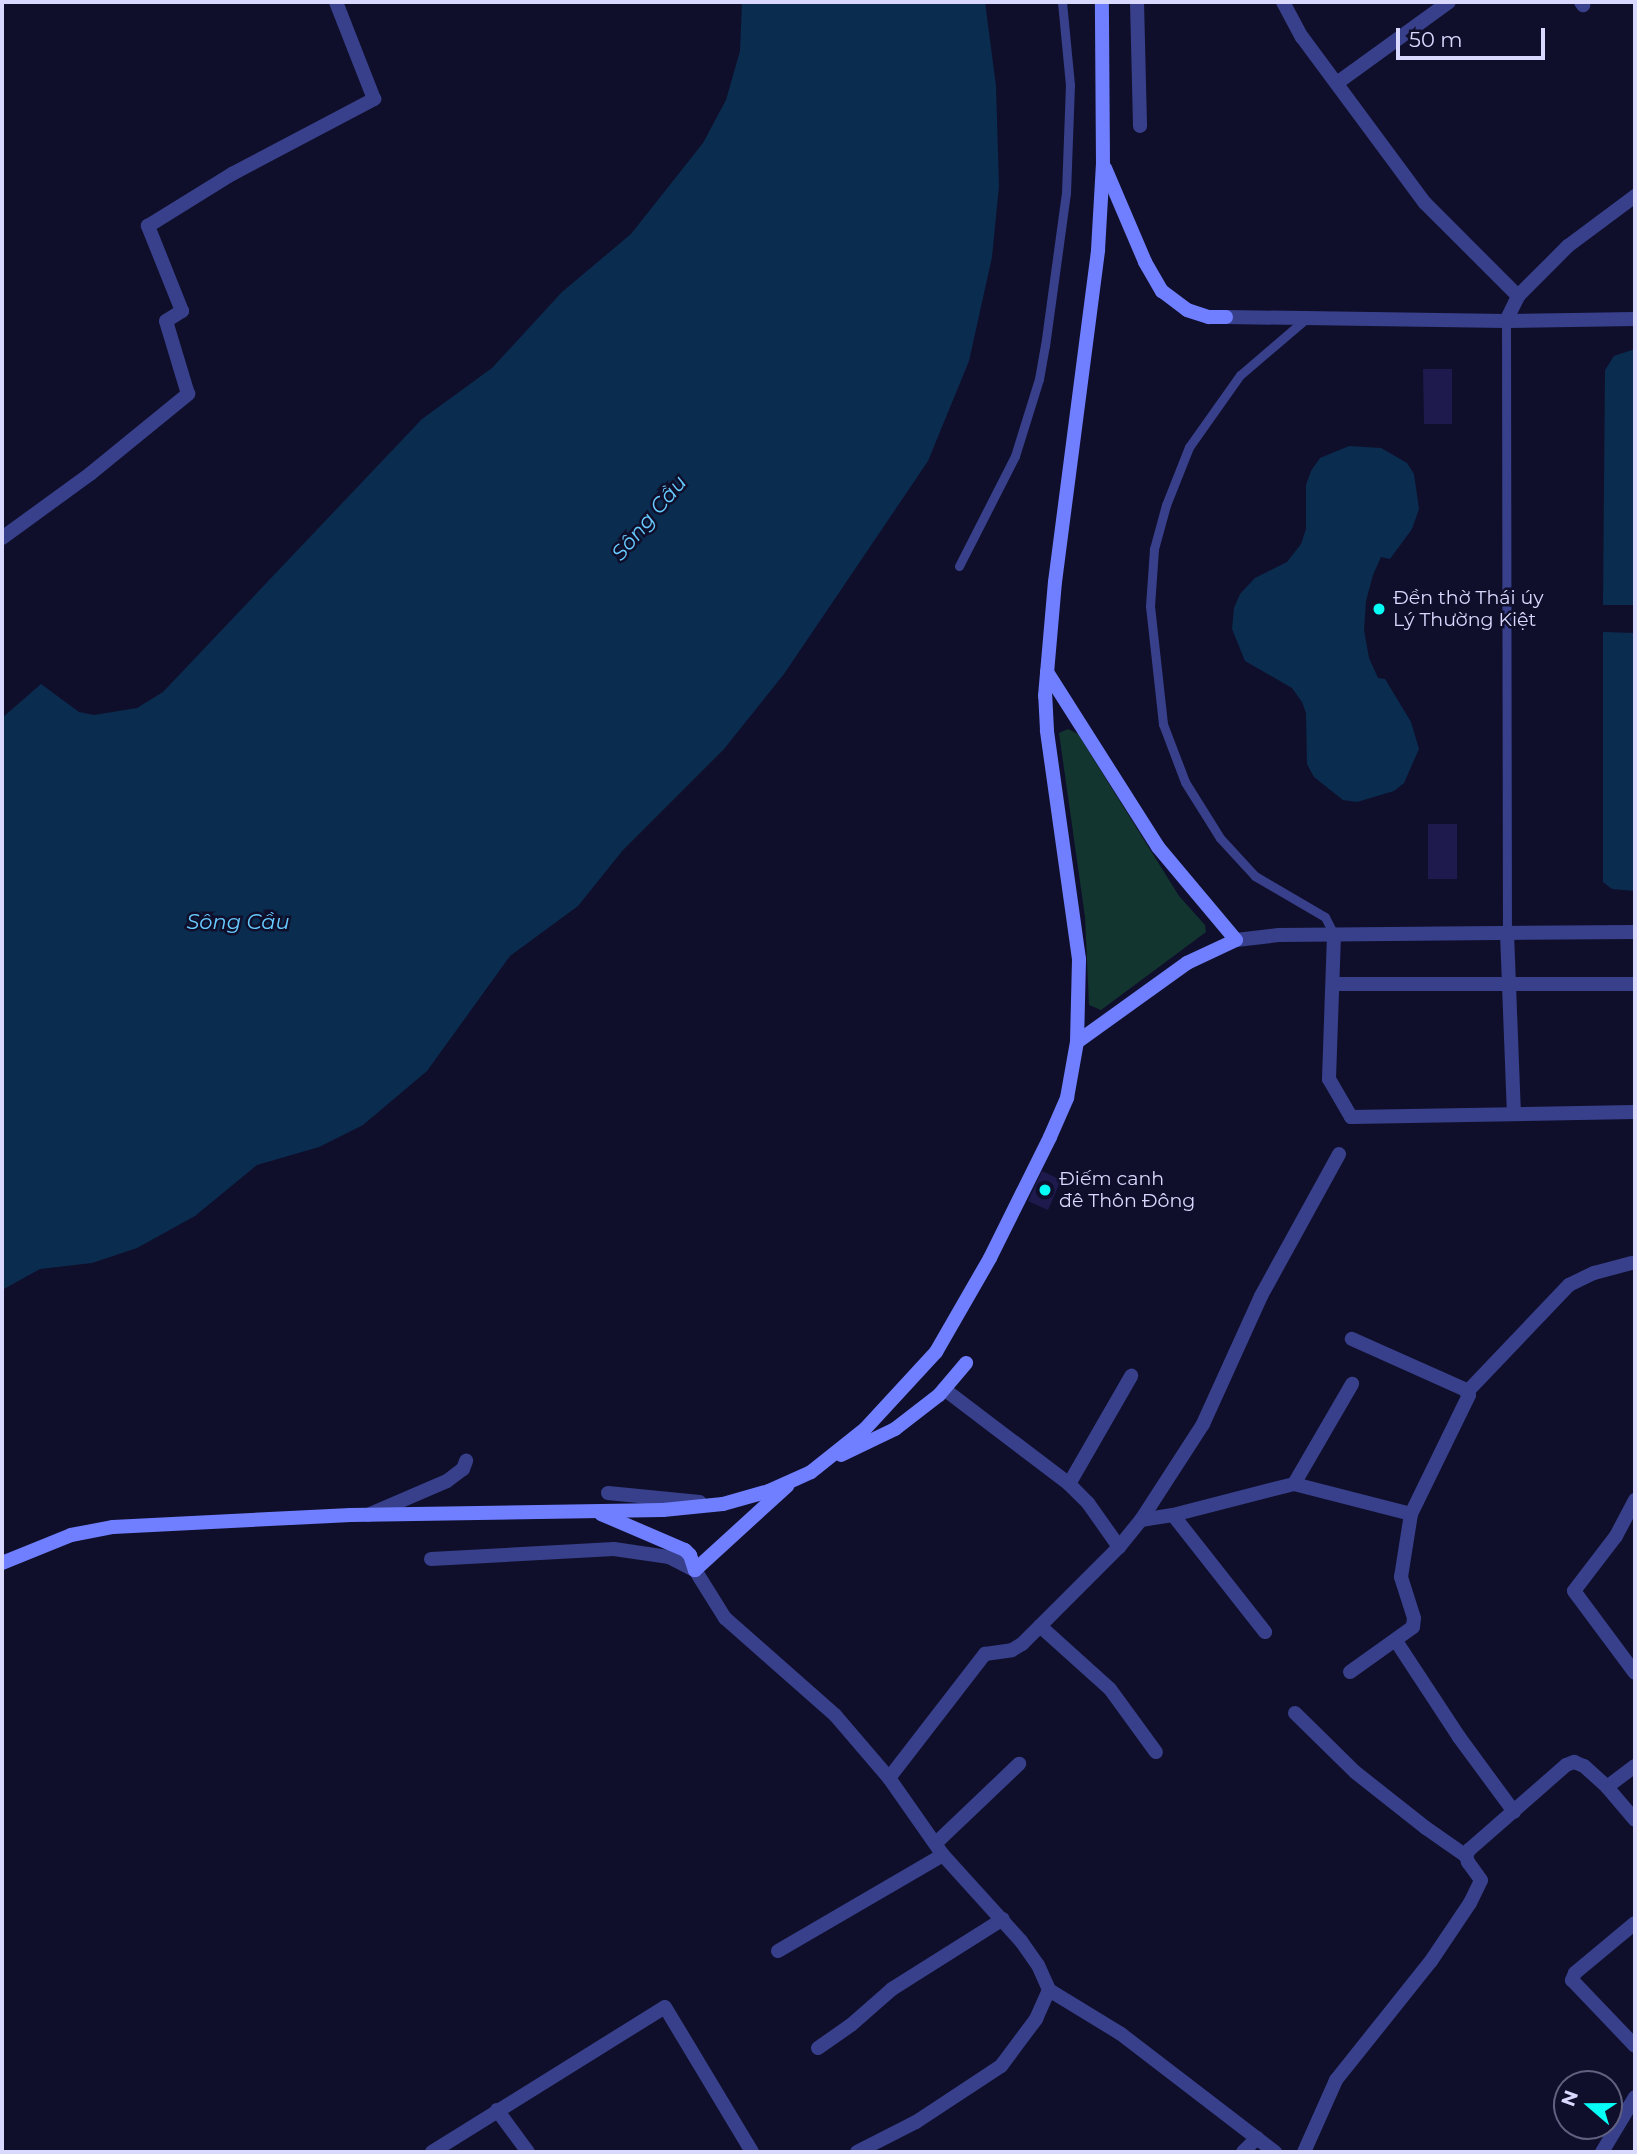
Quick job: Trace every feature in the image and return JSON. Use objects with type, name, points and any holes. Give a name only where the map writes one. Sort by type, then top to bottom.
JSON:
[{"type":"main road","points":[[823,1462],[865,1429],[936,1352],[990,1258],[1067,1098],[1077,1042],[1079,959],[1047,730],[1047,672],[1055,582],[1092,311],[1103,164],[1102,2]]},
{"type":"main road","points":[[1103,164],[1145,262],[1162,291],[1186,310],[1209,317],[1226,317]]},
{"type":"main road","points":[[1047,672],[1158,846],[1236,940],[1187,963],[1077,1042]]},
{"type":"main road","points":[[2,1563],[92,1529],[368,1515],[663,1510],[723,1504],[790,1482],[823,1462],[895,1429],[944,1389],[966,1363]]},
{"type":"main road","points":[[596,1512],[685,1550],[690,1555],[695,1570],[753,1520],[790,1482]]},
{"type":"street","points":[[2,538],[90,474],[188,394],[166,321],[182,311],[148,226],[232,174],[374,99],[336,2]]},
{"type":"street","points":[[1137,2],[1140,126]]},
{"type":"street","points":[[1283,2],[1302,37],[1424,203],[1518,296]]},
{"type":"street","points":[[1337,83],[1449,2]]},
{"type":"street","points":[[1506,321],[1518,296],[1568,246],[1635,195]]},
{"type":"street","points":[[1226,317],[1506,321],[1635,319]]},
{"type":"street","points":[[1236,940],[1279,935],[1635,932]]},
{"type":"street","points":[[1507,933],[1514,1113]]},
{"type":"street","points":[[1334,935],[1329,1079],[1351,1117],[1635,1112]]},
{"type":"street","points":[[1333,984],[1635,984]]},
{"type":"street","points":[[889,1778],[985,1654],[1012,1650],[1040,1626],[1119,1547],[1141,1520],[1203,1424],[1261,1296],[1339,1154]]},
{"type":"street","points":[[1350,1672],[1409,1632],[1414,1623],[1401,1577],[1411,1514],[1467,1402],[1467,1392],[1569,1285],[1594,1273],[1632,1263]]},
{"type":"street","points":[[1352,1339],[1467,1392]]},
{"type":"street","points":[[1069,1484],[1131,1376]]},
{"type":"street","points":[[1294,1484],[1352,1384]]},
{"type":"street","points":[[944,1389],[1069,1484],[1088,1503],[1119,1547]]},
{"type":"street","points":[[368,1515],[447,1481],[463,1469],[466,1461]]},
{"type":"street","points":[[1141,1520],[1173,1515],[1294,1484],[1411,1514]]},
{"type":"street","points":[[608,1493],[723,1504]]},
{"type":"street","points":[[1635,1500],[1616,1536],[1574,1591],[1635,1673]]},
{"type":"street","points":[[1173,1515],[1265,1632]]},
{"type":"street","points":[[432,1559],[614,1549],[668,1557],[695,1570],[725,1618],[835,1715],[889,1778],[940,1849],[1003,1919],[1038,1965],[1049,1990],[1121,2034],[1275,2152]]},
{"type":"street","points":[[1040,1626],[1100,1678],[1156,1752]]},
{"type":"street","points":[[1396,1641],[1459,1737],[1514,1812]]},
{"type":"street","points":[[1295,1713],[1355,1772],[1466,1856],[1481,1880],[1471,1903],[1431,1961],[1336,2080],[1304,2152]]},
{"type":"street","points":[[1466,1856],[1566,1765],[1574,1762],[1584,1766],[1607,1787],[1635,1820]]},
{"type":"street","points":[[778,1951],[940,1849],[1018,1764]]},
{"type":"street","points":[[1607,1787],[1635,1766]]},
{"type":"street","points":[[818,2048],[851,2025],[891,1989],[1003,1919]]},
{"type":"street","points":[[1633,1930],[1575,1973],[1572,1980],[1635,2046]]},
{"type":"street","points":[[857,2152],[916,2122],[1001,2066],[1036,2019],[1049,1990]]},
{"type":"street","points":[[432,2152],[665,2007],[752,2152]]},
{"type":"street","points":[[1602,2152],[1635,2097]]},
{"type":"street","points":[[497,2110],[528,2152]]},
{"type":"street","points":[[1243,2152],[1257,2138]]},
{"type":"lane","points":[[959,565],[1015,457],[1044,357],[1066,192],[1070,85],[1062,2]]},
{"type":"lane","points":[[1309,317],[1240,374],[1189,447],[1166,505],[1157,538],[1150,606],[1163,724],[1185,782],[1220,838],[1255,876],[1325,917],[1334,935]]},
{"type":"lane","points":[[1506,321],[1507,933]]},
{"type":"green space","points":[[1068,729],[1078,734],[1179,896],[1205,925],[1206,932],[1101,1010],[1089,1005],[1085,917],[1059,733]]},
{"type":"water","name":"Sông Cầu","points":[[742,2],[985,2],[996,86],[999,186],[992,257],[969,361],[928,461],[784,674],[724,749],[623,850],[578,906],[510,956],[427,1071],[363,1125],[319,1147],[257,1165],[195,1216],[137,1248],[92,1263],[40,1269],[2,1290],[2,718],[41,684],[79,712],[94,715],[137,708],[163,692],[422,419],[492,368],[562,292],[631,234],[703,143],[726,100],[740,51]]},
{"type":"water","points":[[1635,349],[1635,605],[1603,605],[1605,370],[1614,356]]},
{"type":"water","points":[[1349,446],[1381,448],[1407,463],[1414,474],[1419,509],[1412,529],[1390,559],[1381,557],[1366,601],[1364,630],[1369,658],[1378,678],[1385,679],[1411,722],[1419,749],[1404,783],[1394,791],[1357,802],[1343,800],[1314,777],[1307,764],[1306,713],[1302,702],[1292,688],[1245,661],[1232,629],[1234,608],[1240,594],[1255,578],[1287,562],[1301,544],[1306,529],[1306,485],[1311,471],[1320,458]]},
{"type":"water","points":[[1603,632],[1635,633],[1635,891],[1612,889],[1603,882]]},
{"type":"building","points":[[1423,369],[1452,369],[1452,424],[1424,424]]},
{"type":"building","points":[[1428,824],[1457,824],[1457,879],[1428,879]]},
{"type":"building","name":"Điếm canh đê Thôn Đông","points":[[1042,1171],[1061,1180],[1048,1210],[1028,1201]]},
{"type":"place","name":"Đền thờ Thái úy Lý Thường Kiệt","points":[[1379,609]]},
{"type":"place","name":"Điếm canh đê Thôn Đông","points":[[1045,1190]]}]
